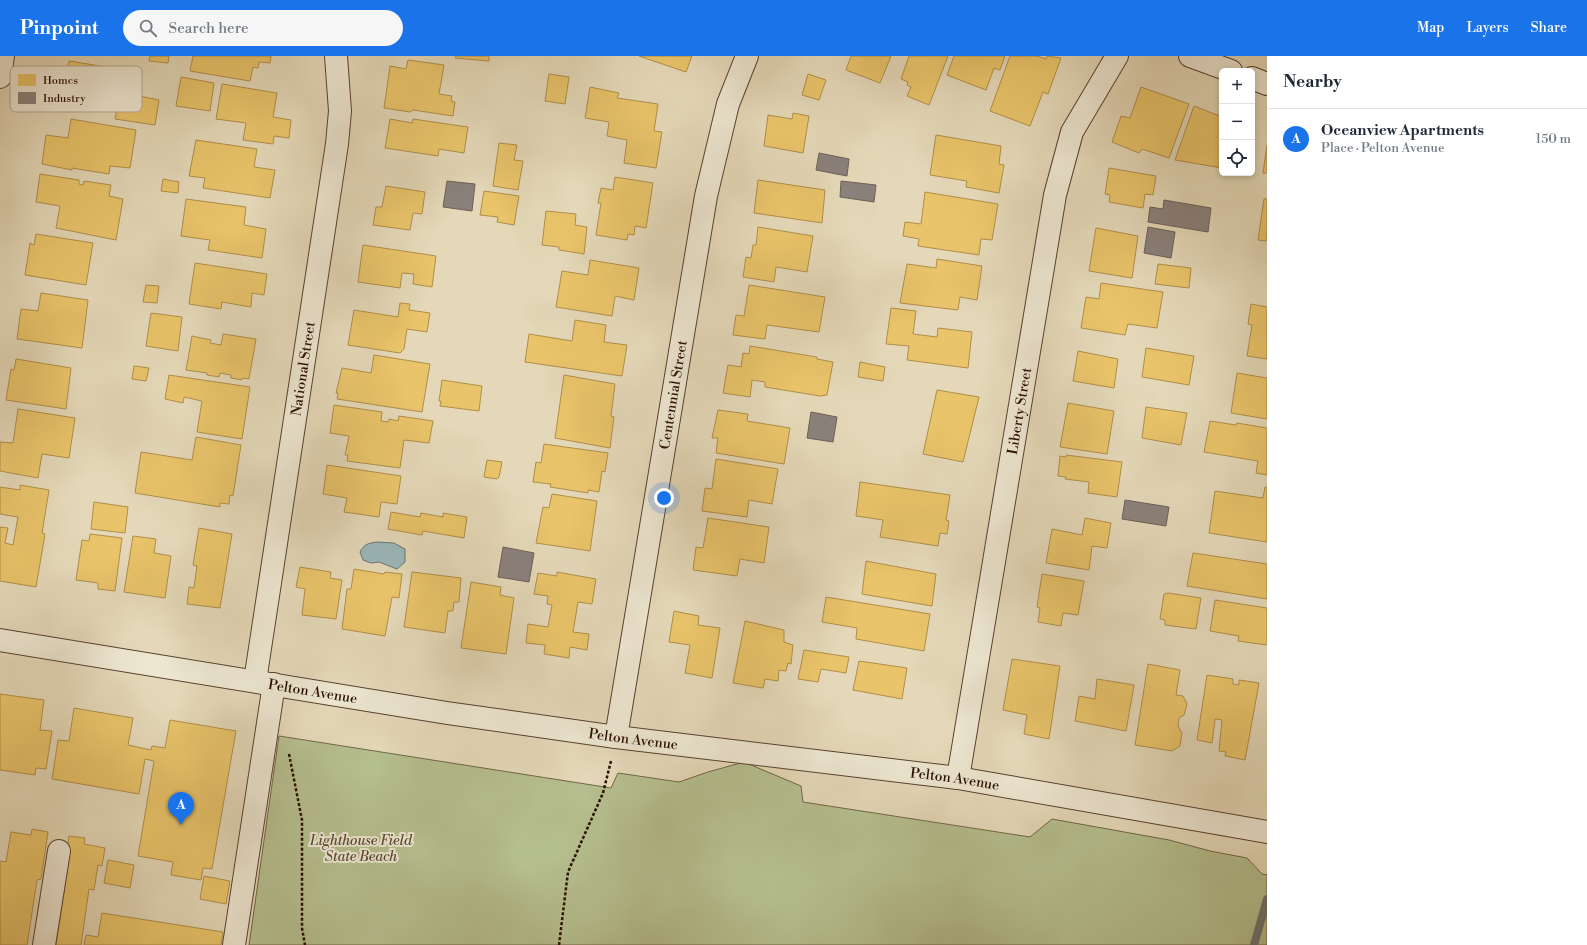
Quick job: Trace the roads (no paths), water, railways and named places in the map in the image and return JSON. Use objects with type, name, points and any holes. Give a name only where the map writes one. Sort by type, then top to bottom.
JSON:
[{"type":"street","points":[[0,77],[3,56]]},
{"type":"street","name":"National Street","points":[[234,945],[264,683],[337,144],[340,111],[336,56]]},
{"type":"street","name":"Centennial Street","points":[[616,737],[706,196],[728,104],[747,56]]},
{"type":"street","name":"Liberty Street","points":[[958,778],[1055,195],[1072,132],[1117,56]]},
{"type":"street","points":[[1190,56],[1224,68]]},
{"type":"street","points":[[1255,79],[1267,84]]},
{"type":"street","name":"Pelton Avenue","points":[[0,640],[447,713],[616,737],[958,778],[1267,832]]},
{"type":"street","points":[[44,945],[59,851]]},
{"type":"water","points":[[377,542],[394,543],[405,549],[405,562],[397,569],[379,562],[371,563],[363,560],[360,552],[363,547],[367,544]]},
{"type":"waterway","points":[[1254,945],[1267,899]]},
{"type":"place","name":"Oceanview Apartments","points":[[181,825]]},
{"type":"park label","name":"Lighthouse Field State Beach","points":[[361,848]]}]
